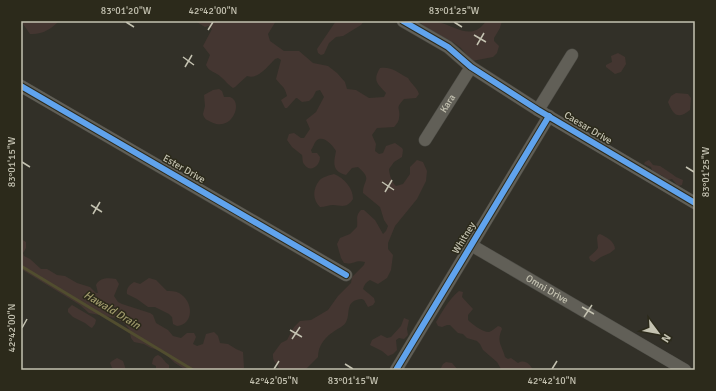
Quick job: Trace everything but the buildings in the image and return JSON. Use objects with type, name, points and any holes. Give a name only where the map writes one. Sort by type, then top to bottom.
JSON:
[{"type":"street","name":"Caesar Drive","points":[[403,21],[448,47],[472,67],[538,110],[695,203]]},
{"type":"street","points":[[538,110],[572,55]]},
{"type":"street","name":"Kara","points":[[425,140],[472,67]]},
{"type":"street","name":"Ester Drive","points":[[21,86],[341,273]]},
{"type":"street","name":"Whitney","points":[[396,370],[549,116]]},
{"type":"street","name":"Omni Drive","points":[[471,244],[685,370]]},
{"type":"shaded area","points":[[21,21],[59,21],[46,31],[38,34],[30,34]]},
{"type":"shaded area","points":[[195,21],[276,21],[268,34],[270,41],[284,51],[299,51],[313,63],[328,66],[345,82],[347,89],[356,90],[369,98],[384,97],[386,93],[378,85],[376,76],[380,68],[388,68],[395,70],[408,78],[419,94],[416,98],[404,99],[399,107],[399,119],[394,127],[377,128],[372,135],[376,144],[375,151],[379,154],[383,153],[386,146],[395,143],[403,150],[402,157],[394,162],[389,169],[393,183],[396,186],[403,184],[410,174],[410,167],[417,160],[423,162],[427,171],[426,181],[417,199],[395,226],[388,243],[388,249],[393,255],[391,270],[387,278],[378,284],[370,280],[366,283],[363,289],[374,298],[375,302],[373,305],[368,307],[362,299],[353,302],[350,305],[345,323],[326,338],[319,349],[318,357],[305,370],[279,370],[278,366],[274,362],[273,354],[281,343],[287,340],[294,327],[300,321],[311,320],[328,310],[338,296],[351,283],[352,277],[364,265],[365,262],[362,261],[344,263],[337,244],[340,238],[350,234],[357,227],[357,216],[359,212],[364,210],[375,220],[383,234],[388,226],[384,220],[380,207],[363,193],[366,177],[363,171],[358,167],[352,168],[346,175],[338,171],[335,166],[336,151],[333,146],[322,139],[316,141],[311,150],[312,153],[317,153],[320,157],[320,161],[314,168],[306,167],[303,163],[302,155],[292,147],[287,140],[289,134],[294,133],[301,138],[304,138],[310,129],[306,120],[316,112],[324,97],[320,90],[316,91],[309,101],[302,102],[296,98],[287,108],[285,108],[281,100],[287,96],[284,88],[276,79],[281,60],[278,58],[259,74],[251,77],[247,76],[233,88],[219,75],[207,67],[206,65],[210,55],[203,46],[212,29]]},
{"type":"shaded area","points":[[336,21],[364,21],[361,25],[343,36],[336,37],[329,43],[324,54],[321,55],[318,53],[317,49]]},
{"type":"shaded area","points":[[419,21],[436,21],[469,32],[475,31],[486,21],[502,21],[494,38],[494,41],[499,46],[497,53],[493,57],[472,61],[461,48],[453,42],[428,30]]},
{"type":"shaded area","points":[[618,53],[625,57],[626,64],[621,72],[615,74],[606,67],[606,65],[612,62],[611,56]]},
{"type":"shaded area","points":[[219,89],[222,91],[224,97],[230,97],[234,100],[236,110],[234,116],[230,120],[225,123],[218,124],[207,120],[203,114],[205,106],[204,95],[213,90]]},
{"type":"shaded area","points":[[676,93],[688,94],[691,98],[690,110],[682,115],[676,115],[668,102],[671,96]]},
{"type":"shaded area","points":[[649,160],[653,165],[660,166],[683,180],[682,185],[678,186],[672,179],[667,180],[663,176],[654,173],[651,167],[644,164]]},
{"type":"shaded area","points":[[334,174],[341,178],[350,187],[353,199],[349,204],[344,206],[333,205],[320,207],[317,204],[314,194],[316,187],[322,178]]},
{"type":"shaded area","points":[[600,234],[612,242],[615,249],[594,262],[590,260],[589,257],[598,248],[597,238]]},
{"type":"shaded area","points":[[21,239],[26,242],[26,248],[23,253],[24,256],[30,259],[41,269],[47,269],[57,275],[65,276],[77,283],[90,287],[96,293],[98,293],[96,285],[102,279],[116,279],[119,284],[114,296],[118,302],[150,313],[153,315],[156,323],[168,330],[173,336],[181,338],[187,333],[194,333],[196,337],[193,344],[197,346],[203,344],[206,334],[214,332],[218,336],[220,343],[228,344],[243,352],[244,368],[241,370],[186,370],[175,363],[162,351],[134,342],[131,338],[129,329],[124,323],[115,318],[89,313],[80,305],[21,269]]},
{"type":"shaded area","points":[[149,278],[156,280],[167,291],[178,292],[184,297],[187,301],[190,312],[187,322],[183,325],[177,326],[173,324],[172,317],[169,314],[155,307],[148,307],[127,294],[127,289],[132,283],[134,282],[140,284]]},
{"type":"shaded area","points":[[459,291],[463,292],[462,297],[473,309],[468,315],[468,320],[477,328],[486,332],[490,332],[498,326],[501,327],[500,343],[505,357],[508,359],[511,358],[518,363],[527,363],[533,370],[501,369],[497,362],[483,350],[477,341],[458,333],[450,325],[442,327],[438,326],[436,322],[449,302]]},
{"type":"shaded area","points":[[72,305],[96,320],[92,328],[73,317],[68,312],[68,309]]},
{"type":"shaded area","points":[[404,318],[409,320],[407,329],[408,335],[404,339],[399,338],[396,340],[397,350],[393,354],[388,356],[370,345],[372,340],[381,335],[387,338],[391,337],[401,326]]},
{"type":"shaded area","points":[[158,355],[169,365],[169,370],[156,370],[156,366],[152,364],[154,358]]},
{"type":"shaded area","points":[[117,358],[123,361],[126,370],[113,370],[110,363]]},
{"type":"shaded area","points":[[446,362],[452,363],[458,370],[440,370]]},
{"type":"waterway","name":"Hawald Drain","points":[[21,266],[193,370]]},
{"type":"cycle path","points":[[403,21],[448,47],[471,67],[538,110],[695,203]]},
{"type":"cycle path","points":[[21,86],[346,275]]},
{"type":"cycle path","points":[[396,370],[549,116]]}]
